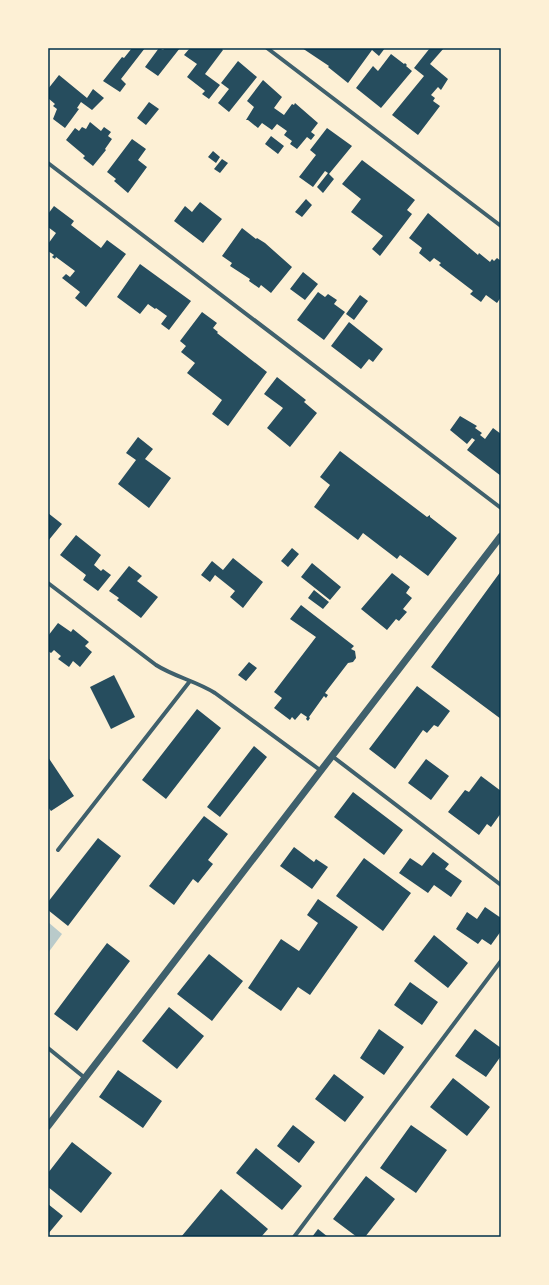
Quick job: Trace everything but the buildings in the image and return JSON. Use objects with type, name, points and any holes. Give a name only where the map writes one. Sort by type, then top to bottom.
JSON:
[{"type":"street","points":[[267,48],[501,226]]},
{"type":"street","points":[[48,163],[501,508]]},
{"type":"street","points":[[48,1126],[501,536]]},
{"type":"street","points":[[48,584],[167,673],[190,681],[215,693],[320,770]]},
{"type":"street","points":[[58,850],[190,681]]},
{"type":"street","points":[[332,756],[501,885]]},
{"type":"street","points":[[294,1237],[501,961]]},
{"type":"street","points":[[48,1048],[85,1078]]},
{"type":"shaded area","points":[[48,922],[62,934],[48,953]]}]
